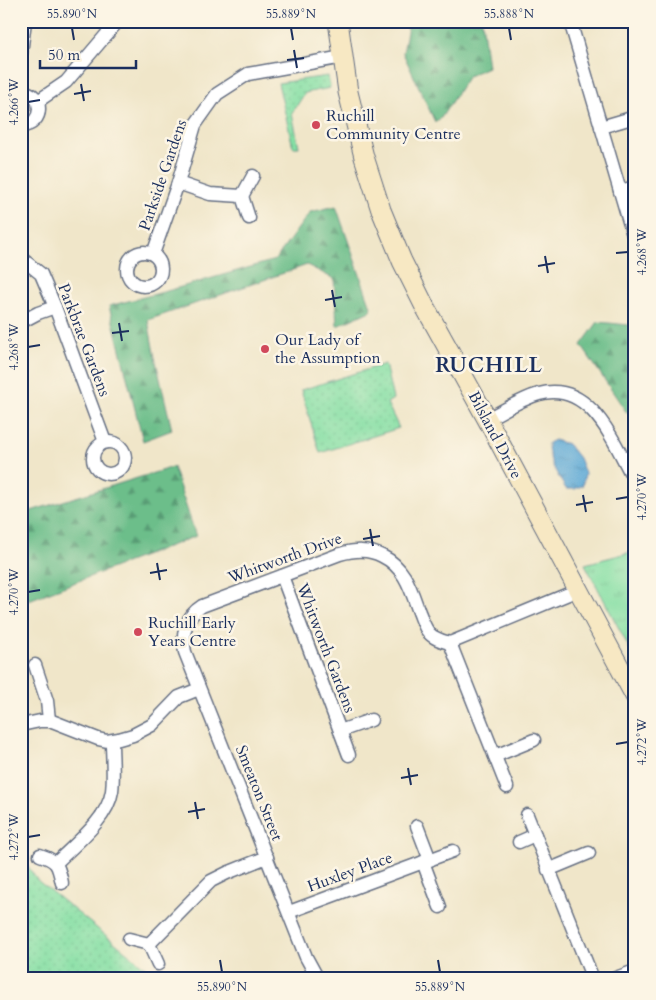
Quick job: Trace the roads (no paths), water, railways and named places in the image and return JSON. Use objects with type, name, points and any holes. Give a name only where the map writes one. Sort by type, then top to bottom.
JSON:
[{"type":"main road","name":"Bilsland Drive","points":[[338,21],[348,92],[360,144],[381,210],[411,280],[635,696]]},
{"type":"street","points":[[21,53],[25,21]]},
{"type":"street","points":[[38,101],[66,82],[118,21]]},
{"type":"street","points":[[570,21],[635,242]]},
{"type":"street","name":"Parkside Gardens","points":[[153,254],[178,183],[195,125],[217,94],[248,74],[343,58]]},
{"type":"street","points":[[21,92],[30,93],[38,101],[40,112],[38,117],[30,124],[21,126]]},
{"type":"street","points":[[601,127],[635,117]]},
{"type":"street","points":[[249,218],[242,196],[253,176]]},
{"type":"street","points":[[178,183],[210,194],[242,196]]},
{"type":"street","points":[[620,191],[635,187]]},
{"type":"street","name":"Parkbrae Gardens","points":[[21,258],[41,274],[55,306],[104,442]]},
{"type":"street","points":[[21,322],[55,306]]},
{"type":"street","points":[[487,419],[537,394],[553,391],[571,394],[594,410],[635,481]]},
{"type":"street","name":"Whitworth Drive","points":[[190,617],[202,606],[348,552],[360,550],[379,555],[391,561],[402,573],[409,585],[425,626],[431,635],[450,643]]},
{"type":"street","name":"Whitworth Gardens","points":[[282,576],[350,755]]},
{"type":"street","points":[[507,787],[450,643],[578,590]]},
{"type":"street","name":"Smeaton Street","points":[[190,617],[184,631],[183,644],[199,689],[306,957],[318,979]]},
{"type":"street","points":[[35,665],[47,701],[49,720]]},
{"type":"street","points":[[21,725],[49,720],[98,739],[112,741],[126,738],[146,728],[158,720],[179,697],[199,689]]},
{"type":"street","name":"Whitworth Gardens","points":[[340,731],[371,720]]},
{"type":"street","points":[[495,756],[534,740]]},
{"type":"street","points":[[56,863],[88,832],[106,808],[112,789],[112,741]]},
{"type":"street","points":[[527,815],[593,979]]},
{"type":"street","points":[[417,826],[440,907]]},
{"type":"street","points":[[519,842],[535,835]]},
{"type":"street","name":"Huxley Place","points":[[289,912],[453,851]]},
{"type":"street","points":[[548,870],[589,853]]},
{"type":"street","points":[[40,855],[50,858],[56,863],[62,883]]},
{"type":"street","points":[[149,944],[211,881],[267,858]]},
{"type":"street","points":[[129,939],[149,944]]},
{"type":"street","points":[[149,944],[158,964]]},
{"type":"street","points":[[613,979],[635,970]]},
{"type":"water","points":[[554,440],[568,444],[579,458],[585,473],[583,485],[575,489],[566,489],[554,467],[548,450],[548,443]]},
{"type":"place","name":"Ruchill Community Centre","points":[[316,125]]},
{"type":"place","name":"Our Lady of the Assumption","points":[[265,349]]},
{"type":"place","name":"Ruchill Early Years Centre","points":[[138,632]]},
{"type":"district","name":"RUCHILL","points":[[489,365]]}]
